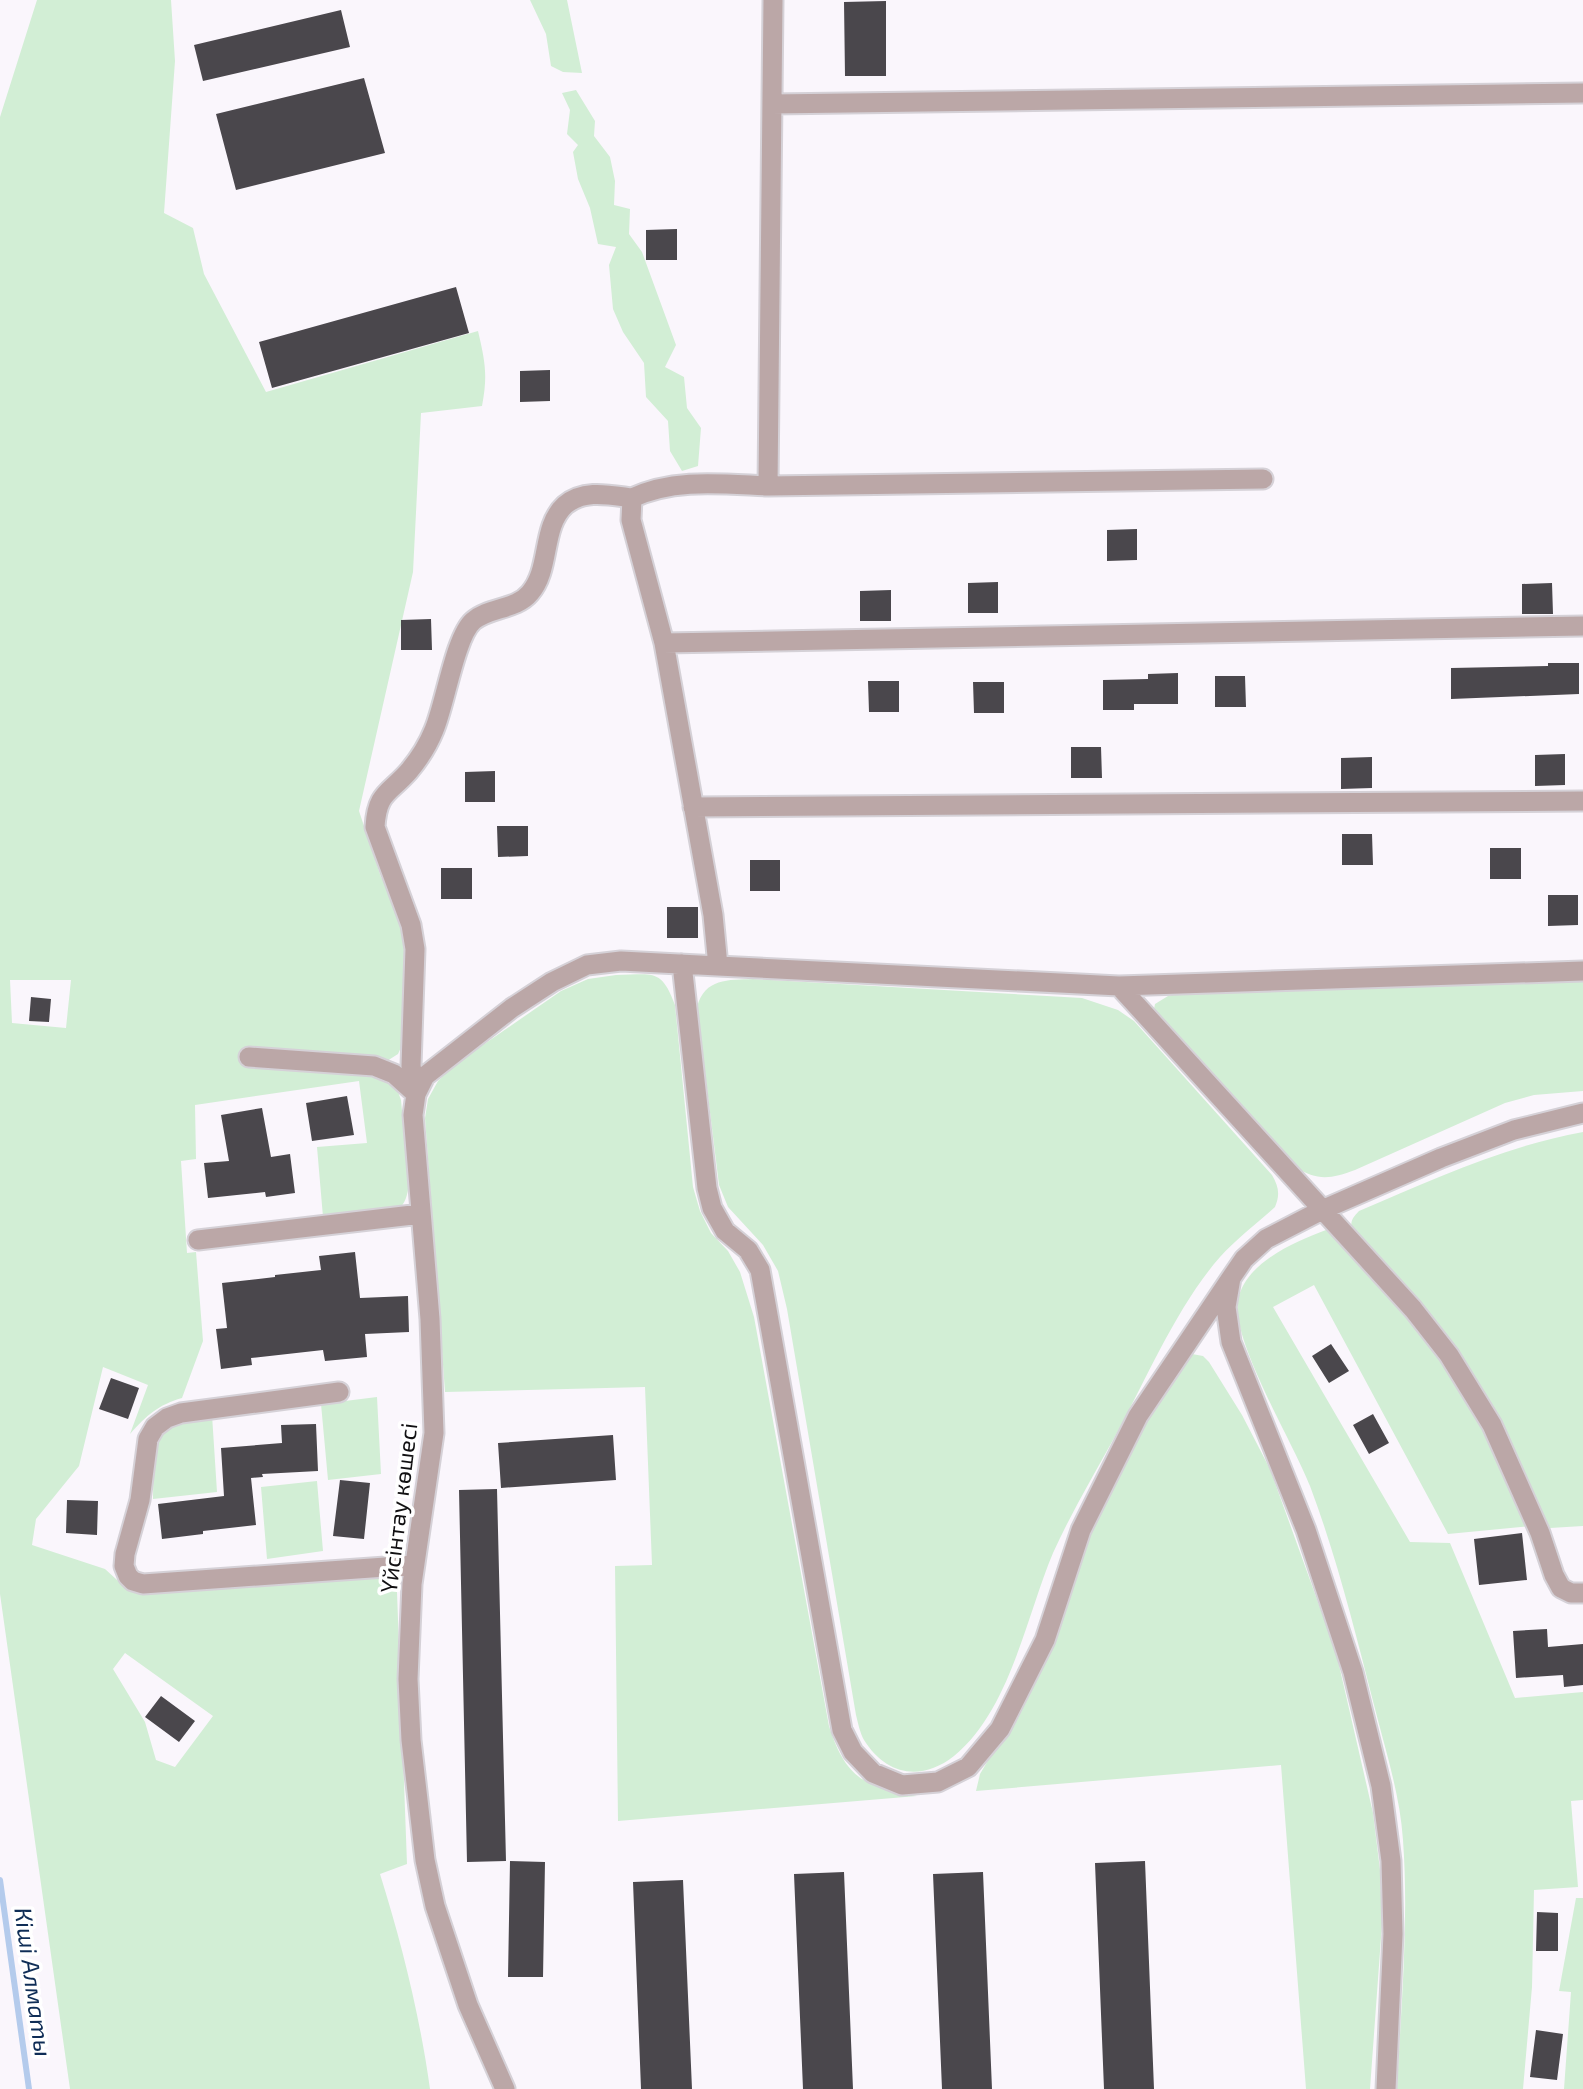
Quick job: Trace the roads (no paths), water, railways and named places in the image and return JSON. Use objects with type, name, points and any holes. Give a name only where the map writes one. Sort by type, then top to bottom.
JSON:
[{"type":"street","points":[[768,486],[773,0]]},
{"type":"street","points":[[772,104],[1583,93]]},
{"type":"street","points":[[718,966],[713,915],[664,643],[631,520],[632,498],[649,489],[698,483],[768,486],[1263,479]]},
{"type":"street","name":"Үйсінтау көшесі","points":[[505,2089],[468,2005],[435,1906],[425,1860],[411,1740],[408,1679],[412,1584],[434,1433],[430,1319],[413,1115],[416,1094],[411,1066],[415,949],[411,925],[375,827],[376,813],[383,795],[408,773],[424,751],[435,728],[463,636],[474,621],[516,603],[530,593],[539,576],[554,522],[564,506],[579,497],[596,494],[632,498]]},
{"type":"street","points":[[664,643],[1583,626]]},
{"type":"street","points":[[694,807],[1583,801]]},
{"type":"street","points":[[249,1056],[374,1066],[394,1074],[416,1094],[425,1076],[512,1008],[552,982],[587,965],[621,961],[1119,986],[1583,971]]},
{"type":"street","points":[[682,964],[707,1188],[712,1208],[726,1231],[748,1250],[760,1270],[842,1730],[853,1752],[873,1773],[902,1785],[938,1782],[968,1767],[1000,1729],[1045,1640],[1081,1530],[1138,1416],[1244,1259],[1266,1239],[1322,1210],[1441,1158],[1514,1130],[1583,1113]]},
{"type":"street","points":[[1119,986],[1413,1309],[1449,1355],[1492,1425],[1540,1533],[1561,1588],[1571,1593],[1583,1593]]},
{"type":"street","points":[[198,1240],[421,1214]]},
{"type":"street","points":[[1231,1278],[1226,1307],[1231,1342],[1306,1530],[1353,1672],[1381,1786],[1391,1861],[1393,1934],[1386,2089]]},
{"type":"street","points":[[339,1392],[181,1413],[167,1418],[155,1427],[148,1439],[140,1500],[125,1554],[124,1566],[128,1576],[143,1584],[414,1565]]},
{"type":"waterway","name":"Кіші Алматы","points":[[0,1880],[29,2089]]}]
